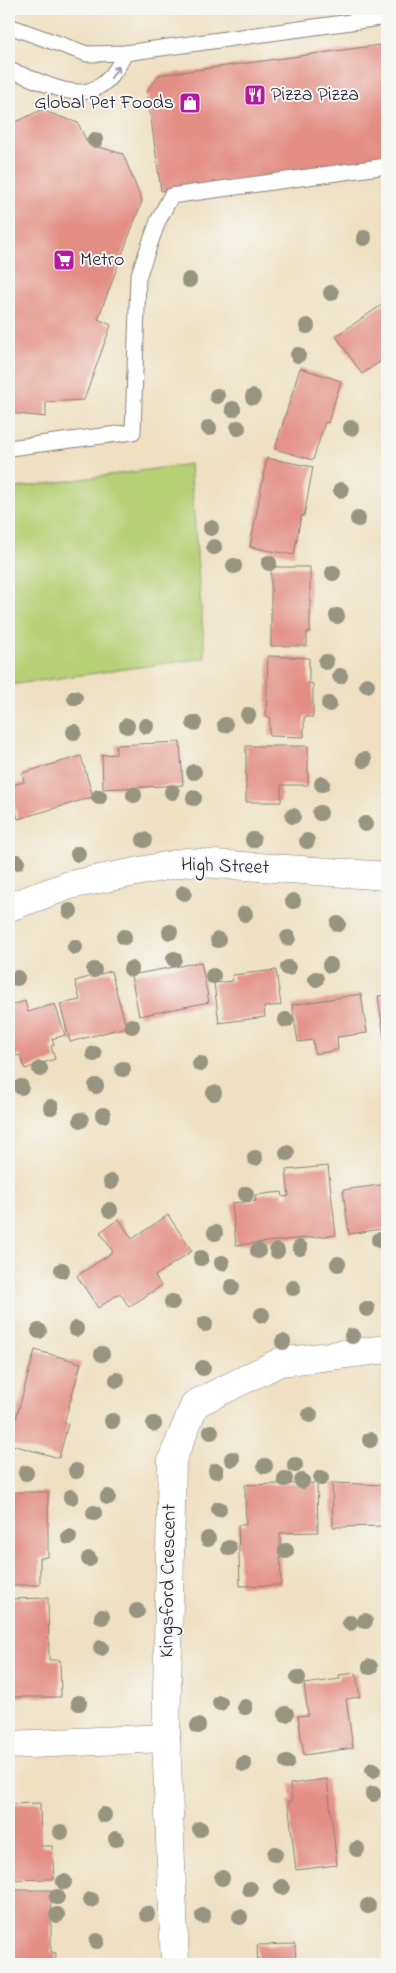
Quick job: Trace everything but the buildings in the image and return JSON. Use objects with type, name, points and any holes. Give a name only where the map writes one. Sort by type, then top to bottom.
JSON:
[{"type":"street","name":"High Street","points":[[9,907],[70,885],[186,862],[387,876]]},
{"type":"street","name":"Kingsford Crescent","points":[[175,1964],[166,1738],[172,1460],[195,1404],[280,1362],[387,1350]]},
{"type":"street","points":[[9,1745],[166,1738]]},
{"type":"lane","points":[[9,26],[87,54],[125,54],[387,17]]},
{"type":"lane","points":[[9,70],[76,93],[95,91],[109,82],[125,54]]},
{"type":"lane","points":[[9,448],[133,432],[138,277],[158,221],[171,196],[387,166]]},
{"type":"green space","points":[[190,464],[205,658],[9,685],[9,489]]},
{"type":"place","name":"Pizza Pizza","points":[[255,95]]},
{"type":"place","name":"Global Pet Foods","points":[[190,103]]},
{"type":"place","name":"Metro","points":[[64,260]]}]
